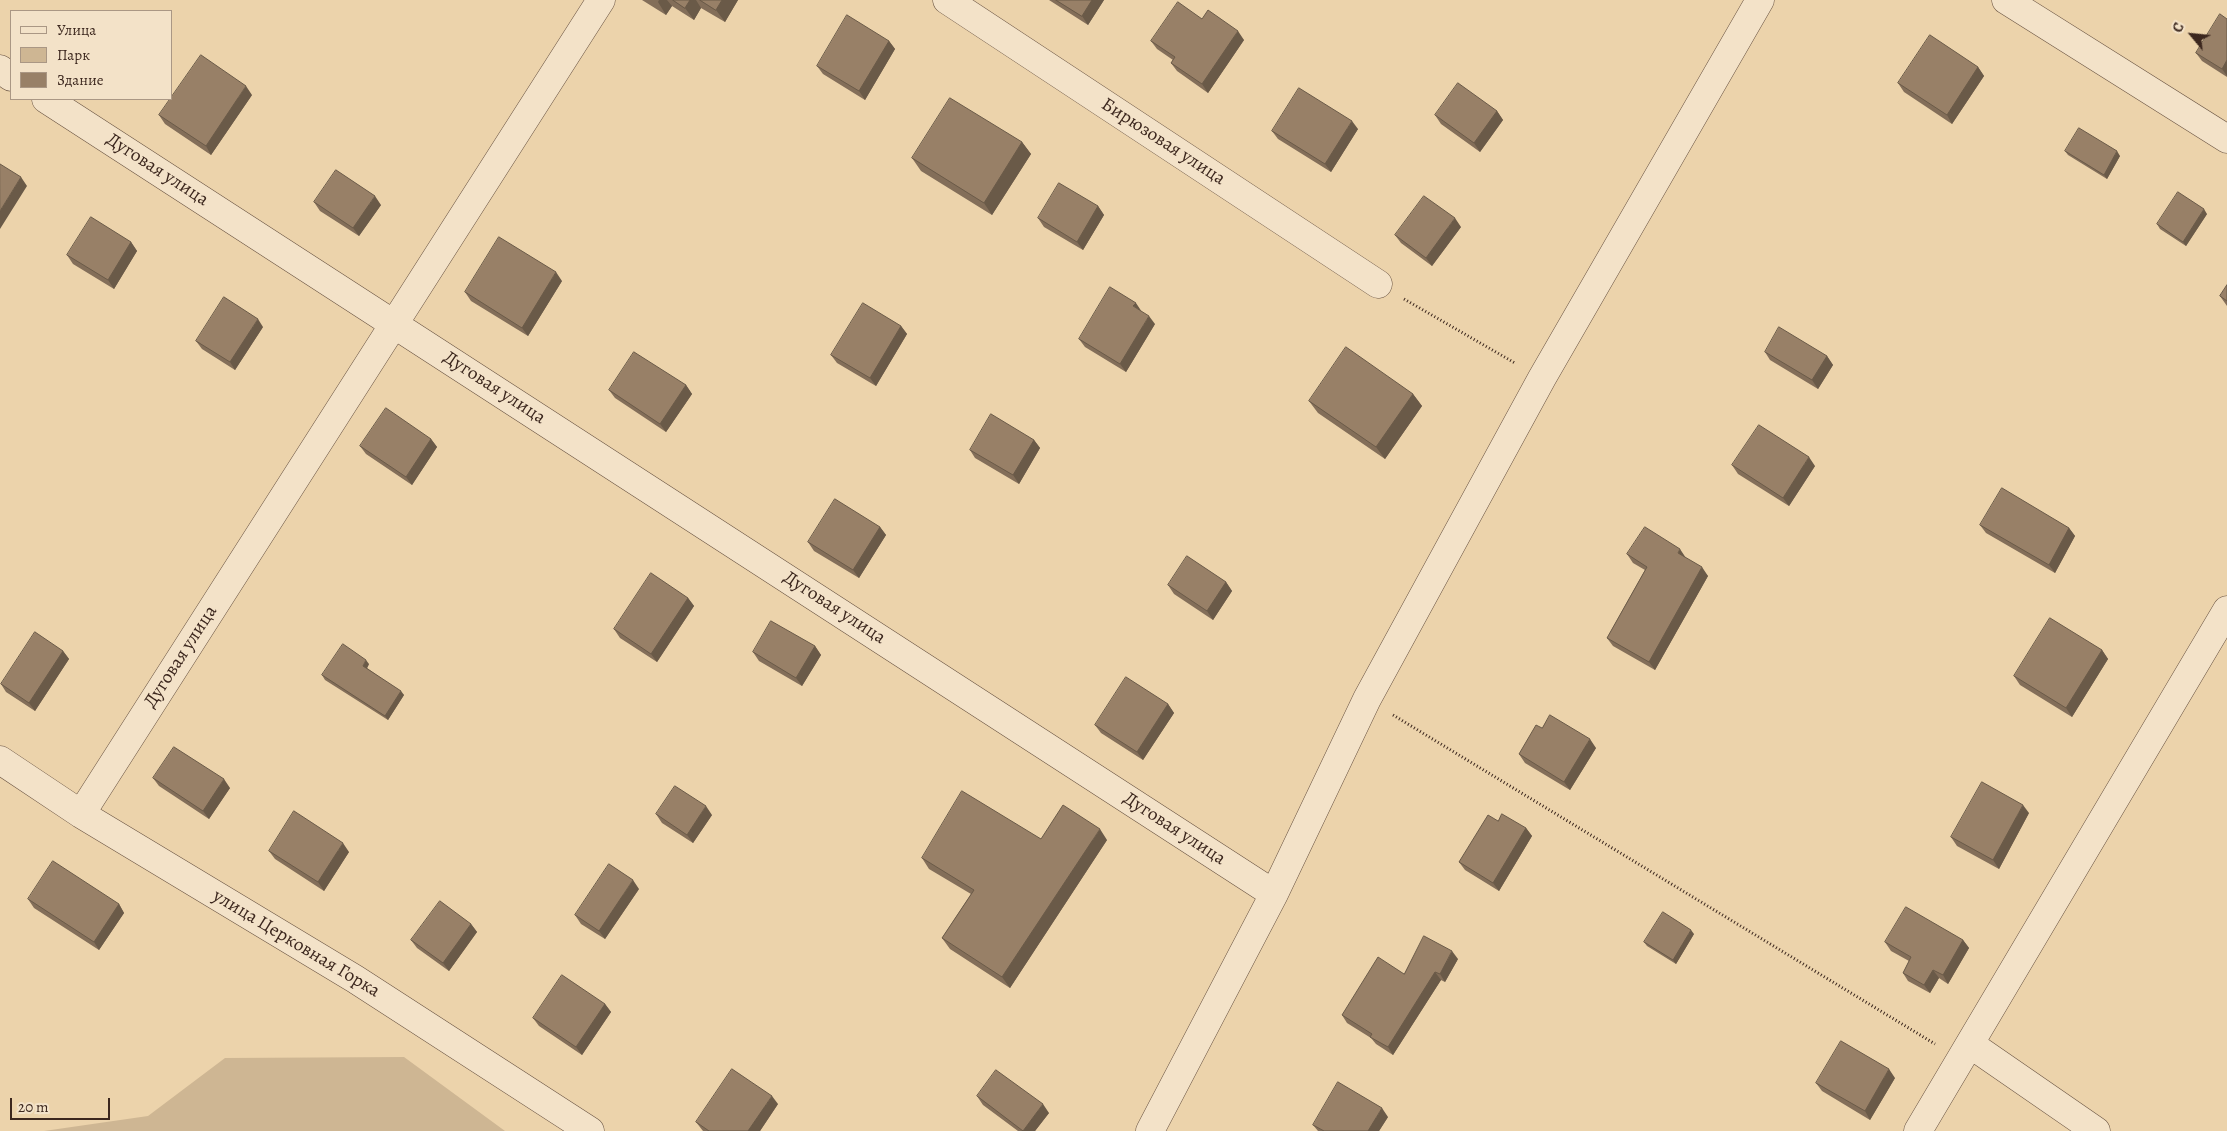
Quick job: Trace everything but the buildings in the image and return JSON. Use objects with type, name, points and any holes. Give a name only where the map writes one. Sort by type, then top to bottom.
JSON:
[{"type":"street","name":"Дуговая улица","points":[[81,814],[601,0]]},
{"type":"street","name":"Бирюзовая улица","points":[[947,0],[1378,284]]},
{"type":"street","points":[[1150,1131],[1274,894],[1367,699],[1542,378],[1760,0]]},
{"type":"street","points":[[2006,0],[2227,139]]},
{"type":"street","name":"Дуговая улица","points":[[48,100],[1274,894]]},
{"type":"street","points":[[1918,1131],[2227,610]]},
{"type":"street","name":"улица Церковная Горка","points":[[0,760],[81,814],[355,979],[590,1131]]},
{"type":"street","points":[[1966,1052],[2096,1131]]},
{"type":"path","points":[[1378,284],[1542,378]]},
{"type":"path","points":[[1367,699],[1966,1052]]},
{"type":"green space","points":[[404,1057],[505,1131],[44,1131],[148,1116],[225,1058]]}]
